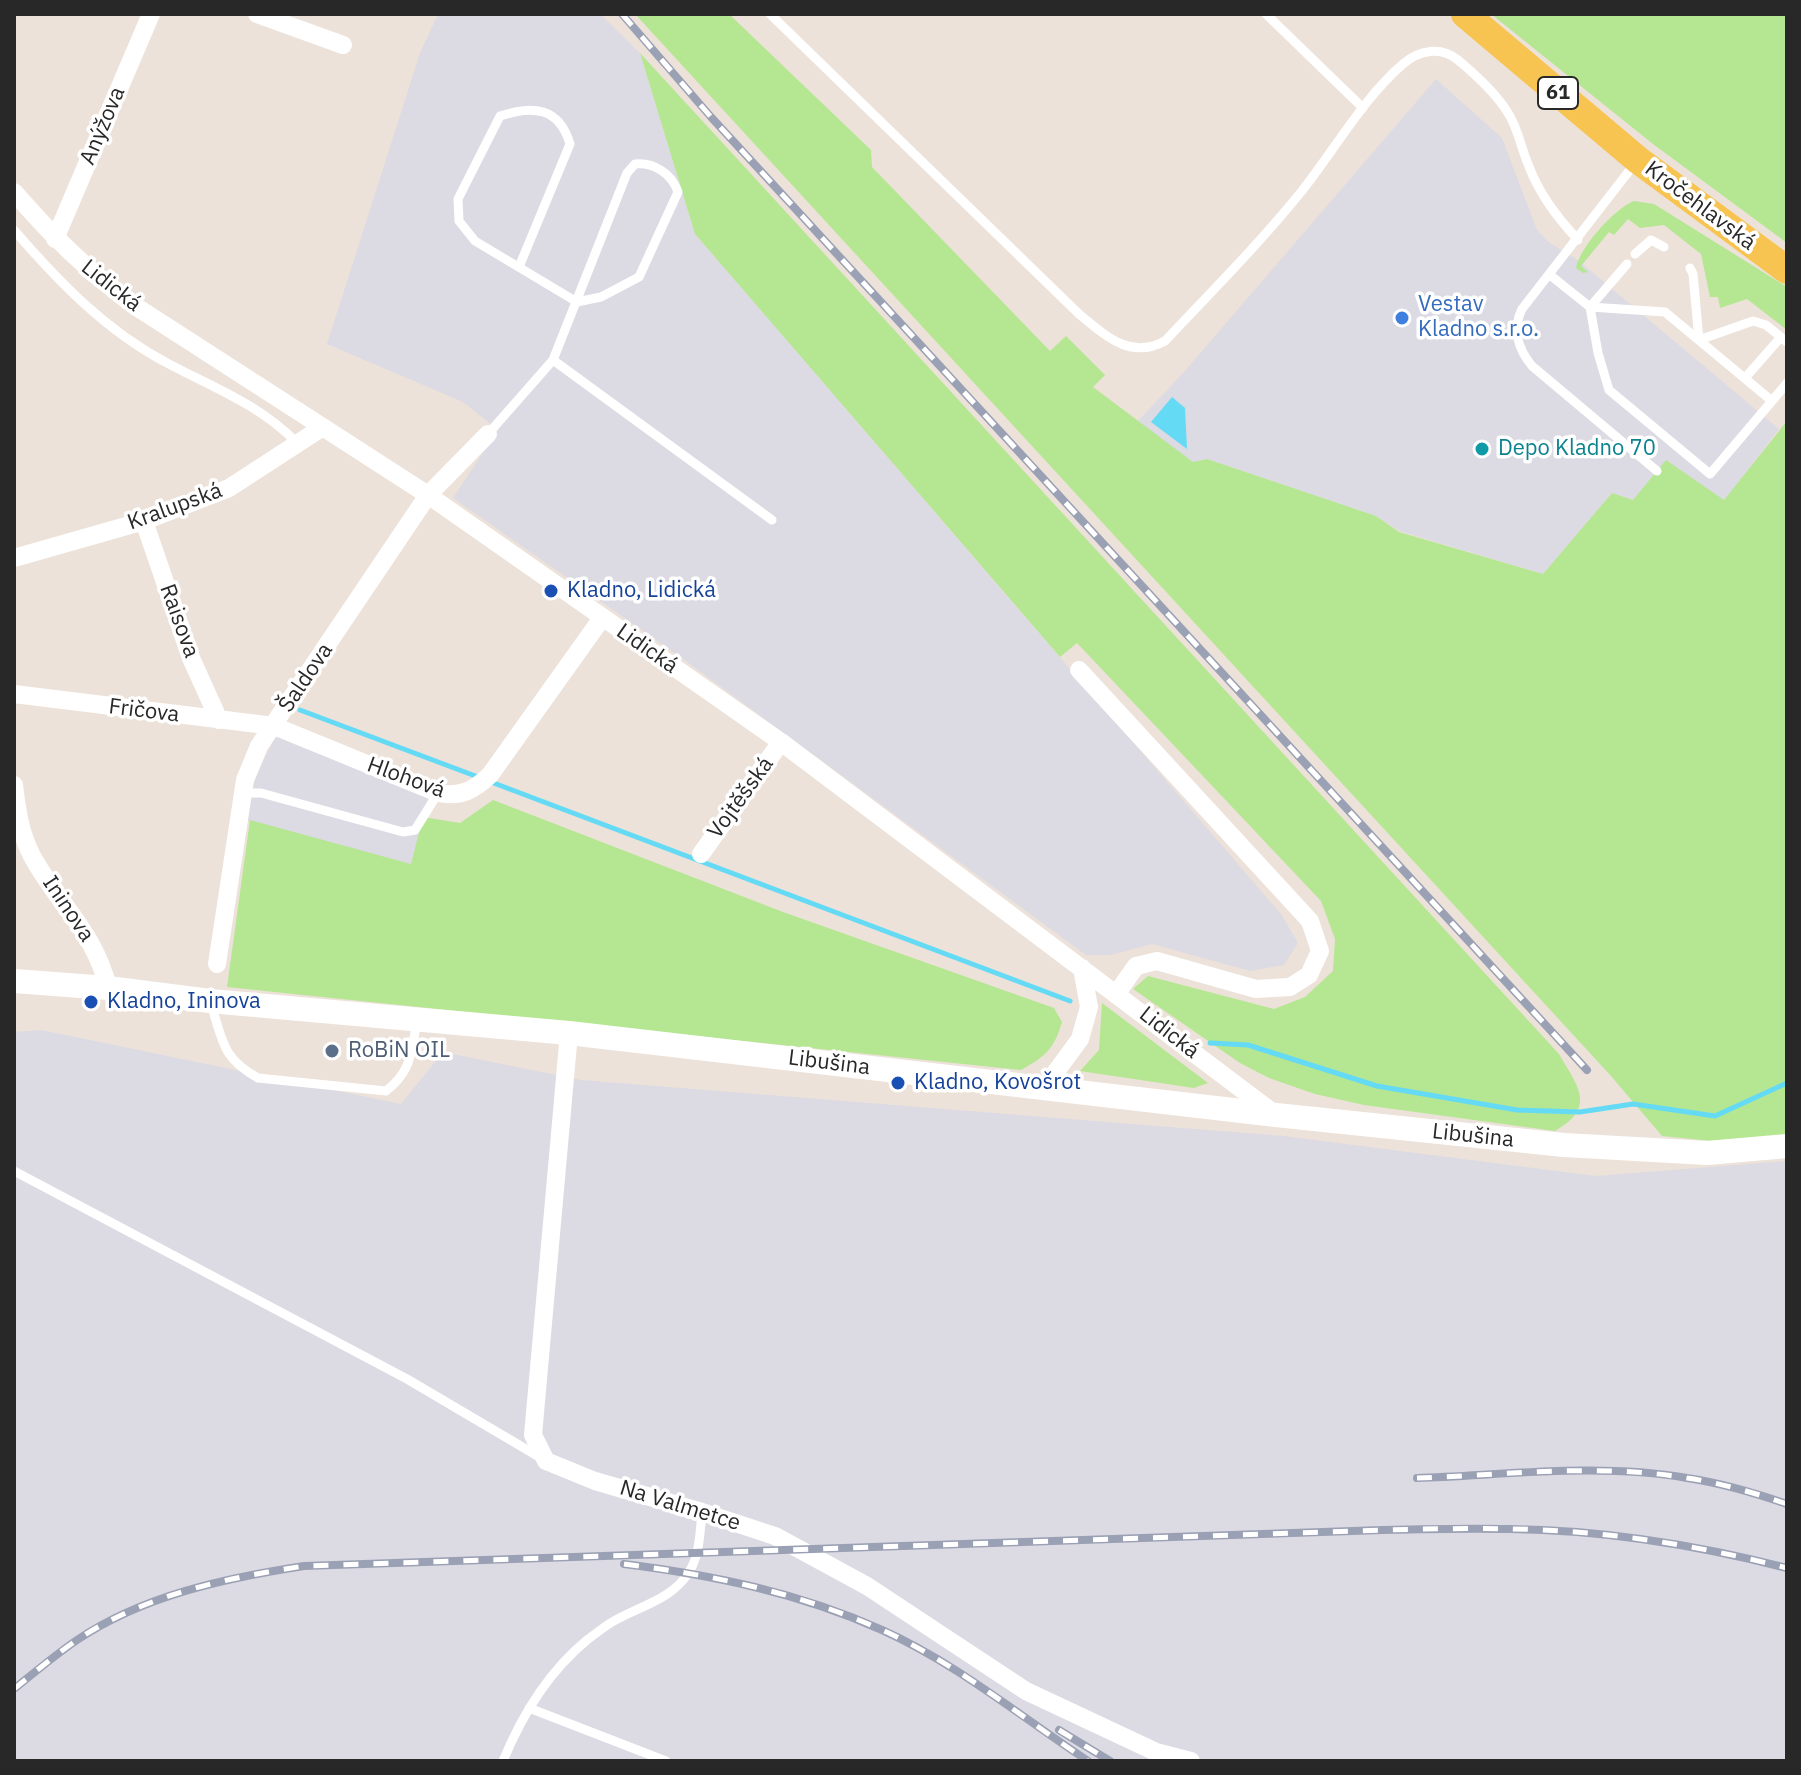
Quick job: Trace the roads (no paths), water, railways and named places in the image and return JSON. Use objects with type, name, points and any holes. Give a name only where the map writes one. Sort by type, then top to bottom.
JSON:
[{"type":"main road","name":"61","points":[[1465,14],[1638,160]]},
{"type":"main road","name":"Kročehlavská","points":[[1638,160],[1787,270]]},
{"type":"main road","name":"Libušina","points":[[14,981],[569,1033],[1276,1115],[1564,1145],[1707,1153],[1787,1146]]},
{"type":"street","name":"Anýžova","points":[[55,239],[151,14]]},
{"type":"street","points":[[257,14],[343,45]]},
{"type":"street","name":"Lidická","points":[[14,192],[55,239],[91,273],[135,306],[428,495],[781,742],[1276,1115]]},
{"type":"street","name":"Kralupská","points":[[14,558],[144,521],[229,488],[323,427]]},
{"type":"street","name":"Šaldova","points":[[217,964],[245,780],[259,746],[428,495],[488,434]]},
{"type":"street","name":"Raisova","points":[[144,521],[191,658],[219,720]]},
{"type":"street","name":"Hlohová","points":[[274,726],[438,793],[454,796],[475,788],[490,775],[602,618]]},
{"type":"street","points":[[1079,670],[1310,921],[1320,951],[1309,975],[1290,987],[1256,989],[1157,961],[1136,966],[1117,993]]},
{"type":"street","name":"Fričova","points":[[14,694],[274,726]]},
{"type":"street","name":"Vojtěšská","points":[[701,854],[781,742]]},
{"type":"street","name":"Ininova","points":[[14,785],[18,823],[32,856],[85,932],[103,964],[108,988]]},
{"type":"street","points":[[1044,1088],[1080,1039],[1089,1007],[1082,968]]},
{"type":"street","points":[[546,1461],[533,1435],[569,1033]]},
{"type":"street","name":"Na Valmetce","points":[[546,1461],[595,1481],[775,1536],[867,1586],[1026,1691],[1156,1752],[1191,1761]]},
{"type":"lane","points":[[770,14],[1079,314],[1106,336],[1129,348],[1151,349],[1165,341],[1277,221],[1363,108],[1404,63],[1424,51],[1441,51],[1456,57],[1490,90],[1510,115],[1529,167],[1552,211],[1578,240]]},
{"type":"lane","points":[[1266,14],[1363,108]]},
{"type":"lane","points":[[488,434],[553,360],[577,302],[627,173],[635,164],[643,163],[665,172],[675,182],[678,192],[639,277],[601,297],[577,302],[475,241],[459,221],[458,199],[500,116],[520,109],[546,111],[564,126],[570,144],[519,267]]},
{"type":"lane","name":"Kročehlavská","points":[[1638,160],[1522,309],[1517,320],[1517,336],[1523,355],[1532,366],[1657,471]]},
{"type":"lane","points":[[14,230],[41,262],[95,315],[165,362],[217,386],[278,424],[297,443]]},
{"type":"lane","points":[[1635,254],[1651,240],[1664,247]]},
{"type":"lane","points":[[1590,307],[1627,264]]},
{"type":"lane","points":[[1690,268],[1699,340]]},
{"type":"lane","points":[[1550,275],[1590,307],[1665,312],[1772,401]]},
{"type":"lane","points":[[1590,307],[1598,353],[1609,390],[1710,474],[1787,383]]},
{"type":"lane","points":[[1699,340],[1753,321],[1766,325],[1784,339],[1745,378]]},
{"type":"lane","points":[[553,360],[772,520]]},
{"type":"lane","points":[[244,793],[261,793],[403,832],[415,830],[438,793]]},
{"type":"lane","points":[[210,1001],[227,1055],[240,1068],[258,1078],[386,1091],[401,1080],[409,1064],[417,1019]]},
{"type":"lane","points":[[14,1171],[407,1379],[546,1461]]},
{"type":"lane","points":[[503,1761],[519,1724],[546,1683],[585,1642],[611,1622],[663,1598],[684,1578],[697,1553],[702,1512]]},
{"type":"lane","points":[[529,1708],[666,1761]]},
{"type":"water","points":[[1172,397],[1185,408],[1187,449],[1151,422]]},
{"type":"waterway","points":[[300,710],[478,777]]},
{"type":"waterway","points":[[491,782],[1070,1001]]},
{"type":"waterway","points":[[1210,1043],[1248,1045],[1377,1086],[1517,1110],[1580,1112],[1633,1104],[1715,1116],[1787,1083]]},
{"type":"railway","points":[[622,14],[711,117],[1587,1070]]},
{"type":"railway","points":[[1417,1478],[1620,1471],[1687,1478],[1787,1504]]},
{"type":"railway","points":[[14,1689],[77,1640],[130,1611],[216,1583],[304,1566],[1478,1529],[1545,1530],[1615,1536],[1719,1552],[1787,1568]]},
{"type":"railway","points":[[624,1564],[756,1587],[820,1606],[882,1630],[962,1674],[1088,1761]]},
{"type":"railway","points":[[1059,1730],[1110,1761]]},
{"type":"place","name":"Vestav Kladno s.r.o.","points":[[1402,318]]},
{"type":"place","name":"Depo Kladno 70","points":[[1482,449]]},
{"type":"place","name":"Kladno, Lidická","points":[[551,591]]},
{"type":"place","name":"Kladno, Ininova","points":[[91,1002]]},
{"type":"place","name":"RoBiN OIL","points":[[332,1051]]},
{"type":"place","name":"Kladno, Kovošrot","points":[[898,1083]]}]
